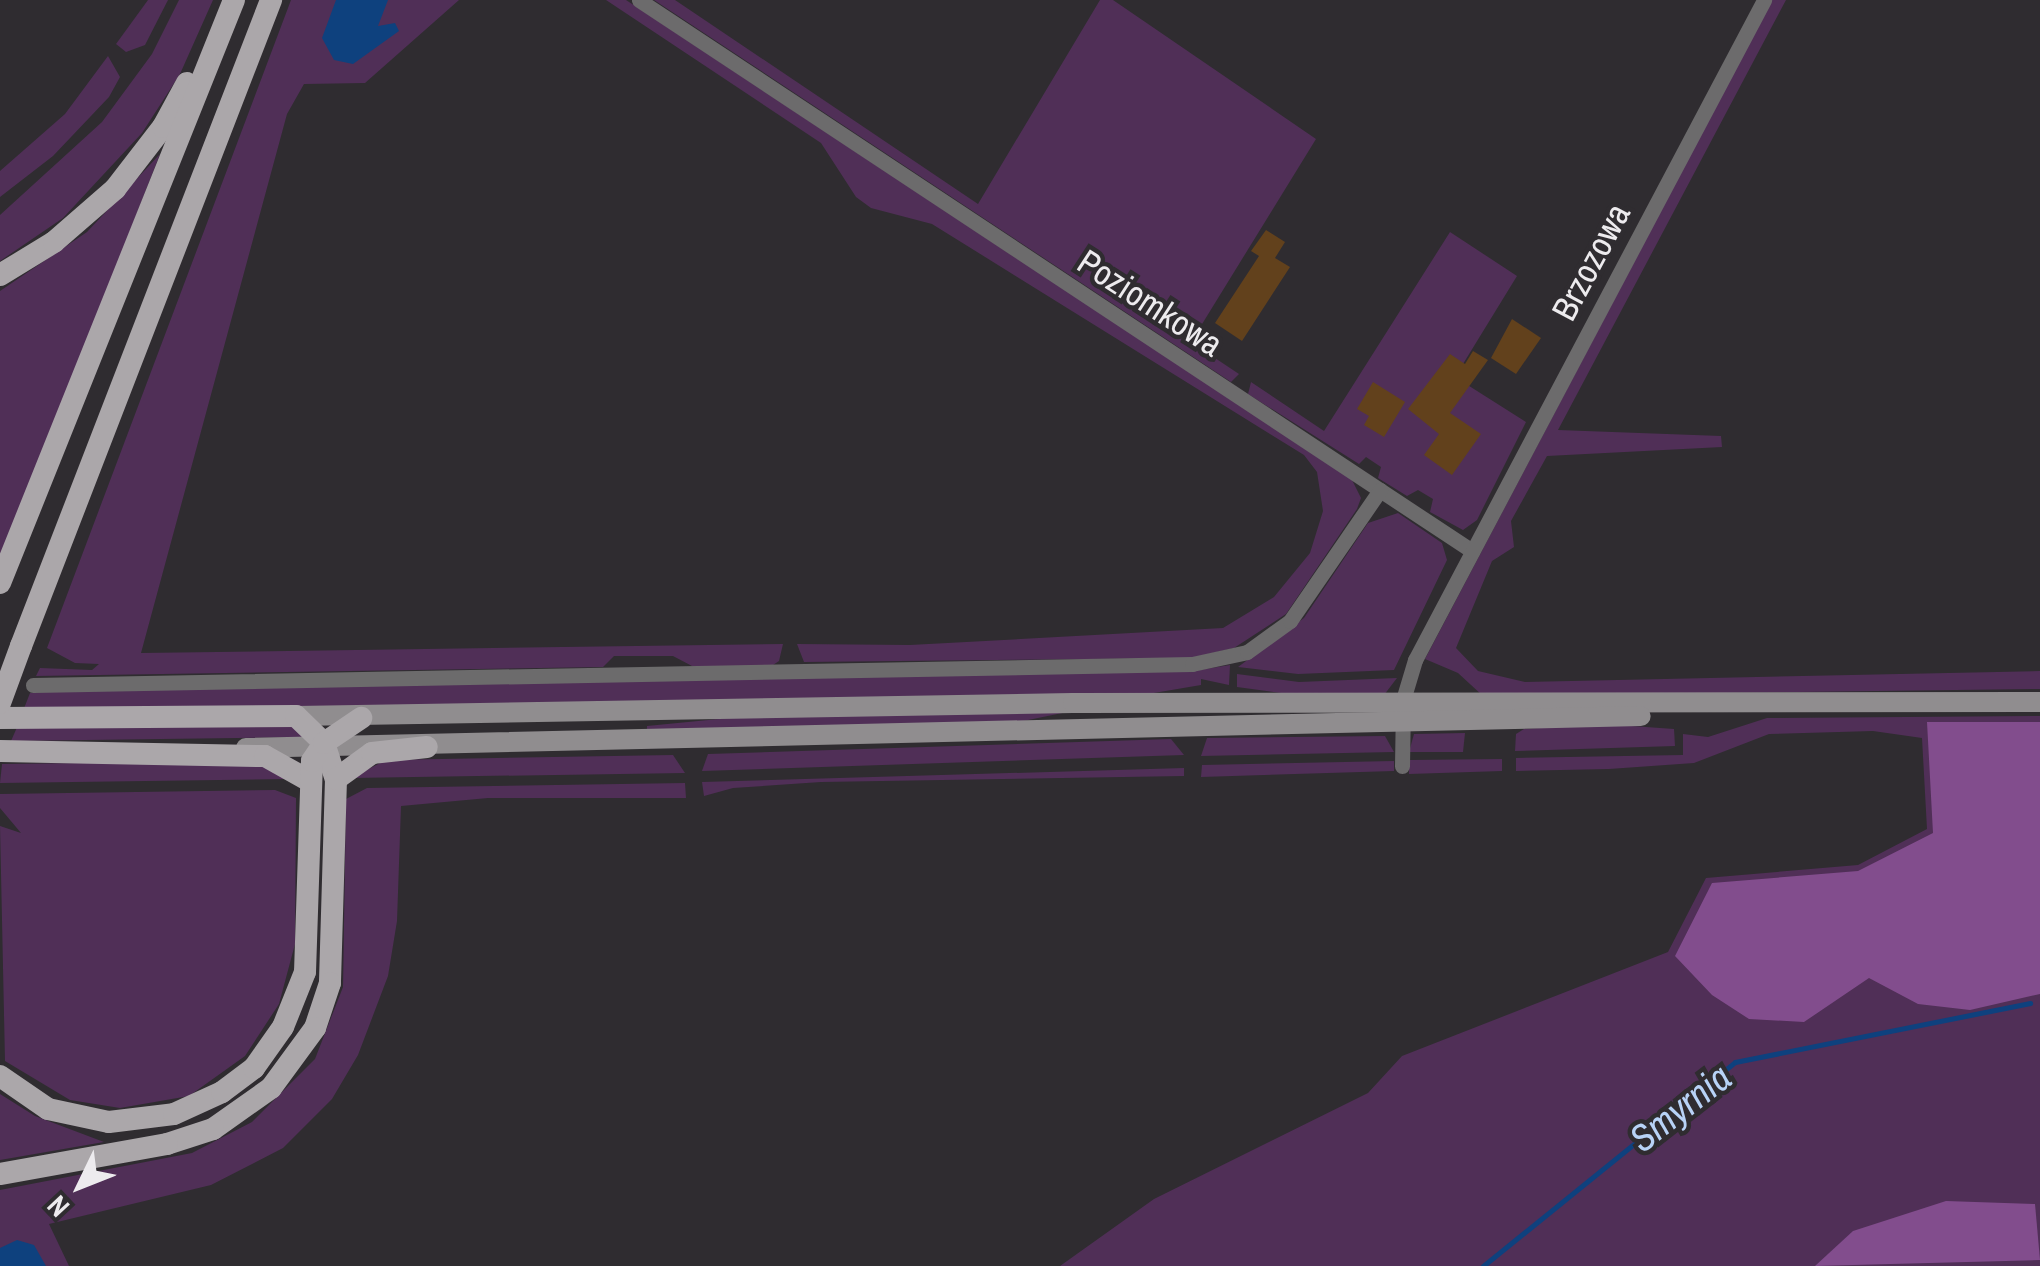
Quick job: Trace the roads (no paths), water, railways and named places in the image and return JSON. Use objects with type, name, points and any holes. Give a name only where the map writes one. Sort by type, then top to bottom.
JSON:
[{"type":"main road","points":[[0,276],[85,216],[140,158],[232,0]]},
{"type":"main road","points":[[0,583],[232,0]]},
{"type":"main road","points":[[0,703],[271,0]]},
{"type":"main road","points":[[0,752],[324,744],[428,747],[1402,715],[1694,714],[1728,707],[2040,702]]},
{"type":"main road","points":[[0,718],[360,718],[1072,703],[1402,715]]},
{"type":"main road","points":[[0,1174],[168,1144],[213,1129],[272,1088],[315,1028],[330,983],[336,779],[324,744],[296,716]]},
{"type":"main road","points":[[0,1076],[48,1109],[109,1122],[174,1114],[222,1092],[254,1068],[283,1028],[305,972],[308,780],[324,744],[360,718]]},
{"type":"main road","points":[[336,779],[360,757],[428,747]]},
{"type":"main road","points":[[201,750],[264,756],[308,780]]},
{"type":"street","name":"Poziomkowa","points":[[638,0],[1472,551]]},
{"type":"street","name":"Brzozowa","points":[[1472,551],[1764,0]]},
{"type":"street","points":[[33,685],[1203,662],[1247,652],[1290,622],[1380,490]]},
{"type":"street","points":[[1402,766],[1402,715],[1412,666],[1472,551]]},
{"type":"water","points":[[336,0],[388,0],[378,26],[395,23],[399,31],[353,64],[334,60],[322,38]]},
{"type":"water","points":[[17,1240],[34,1245],[46,1266],[0,1266],[0,1248]]},
{"type":"waterway","name":"Smyrnia","points":[[1483,1266],[1735,1062],[2030,1003]]}]
